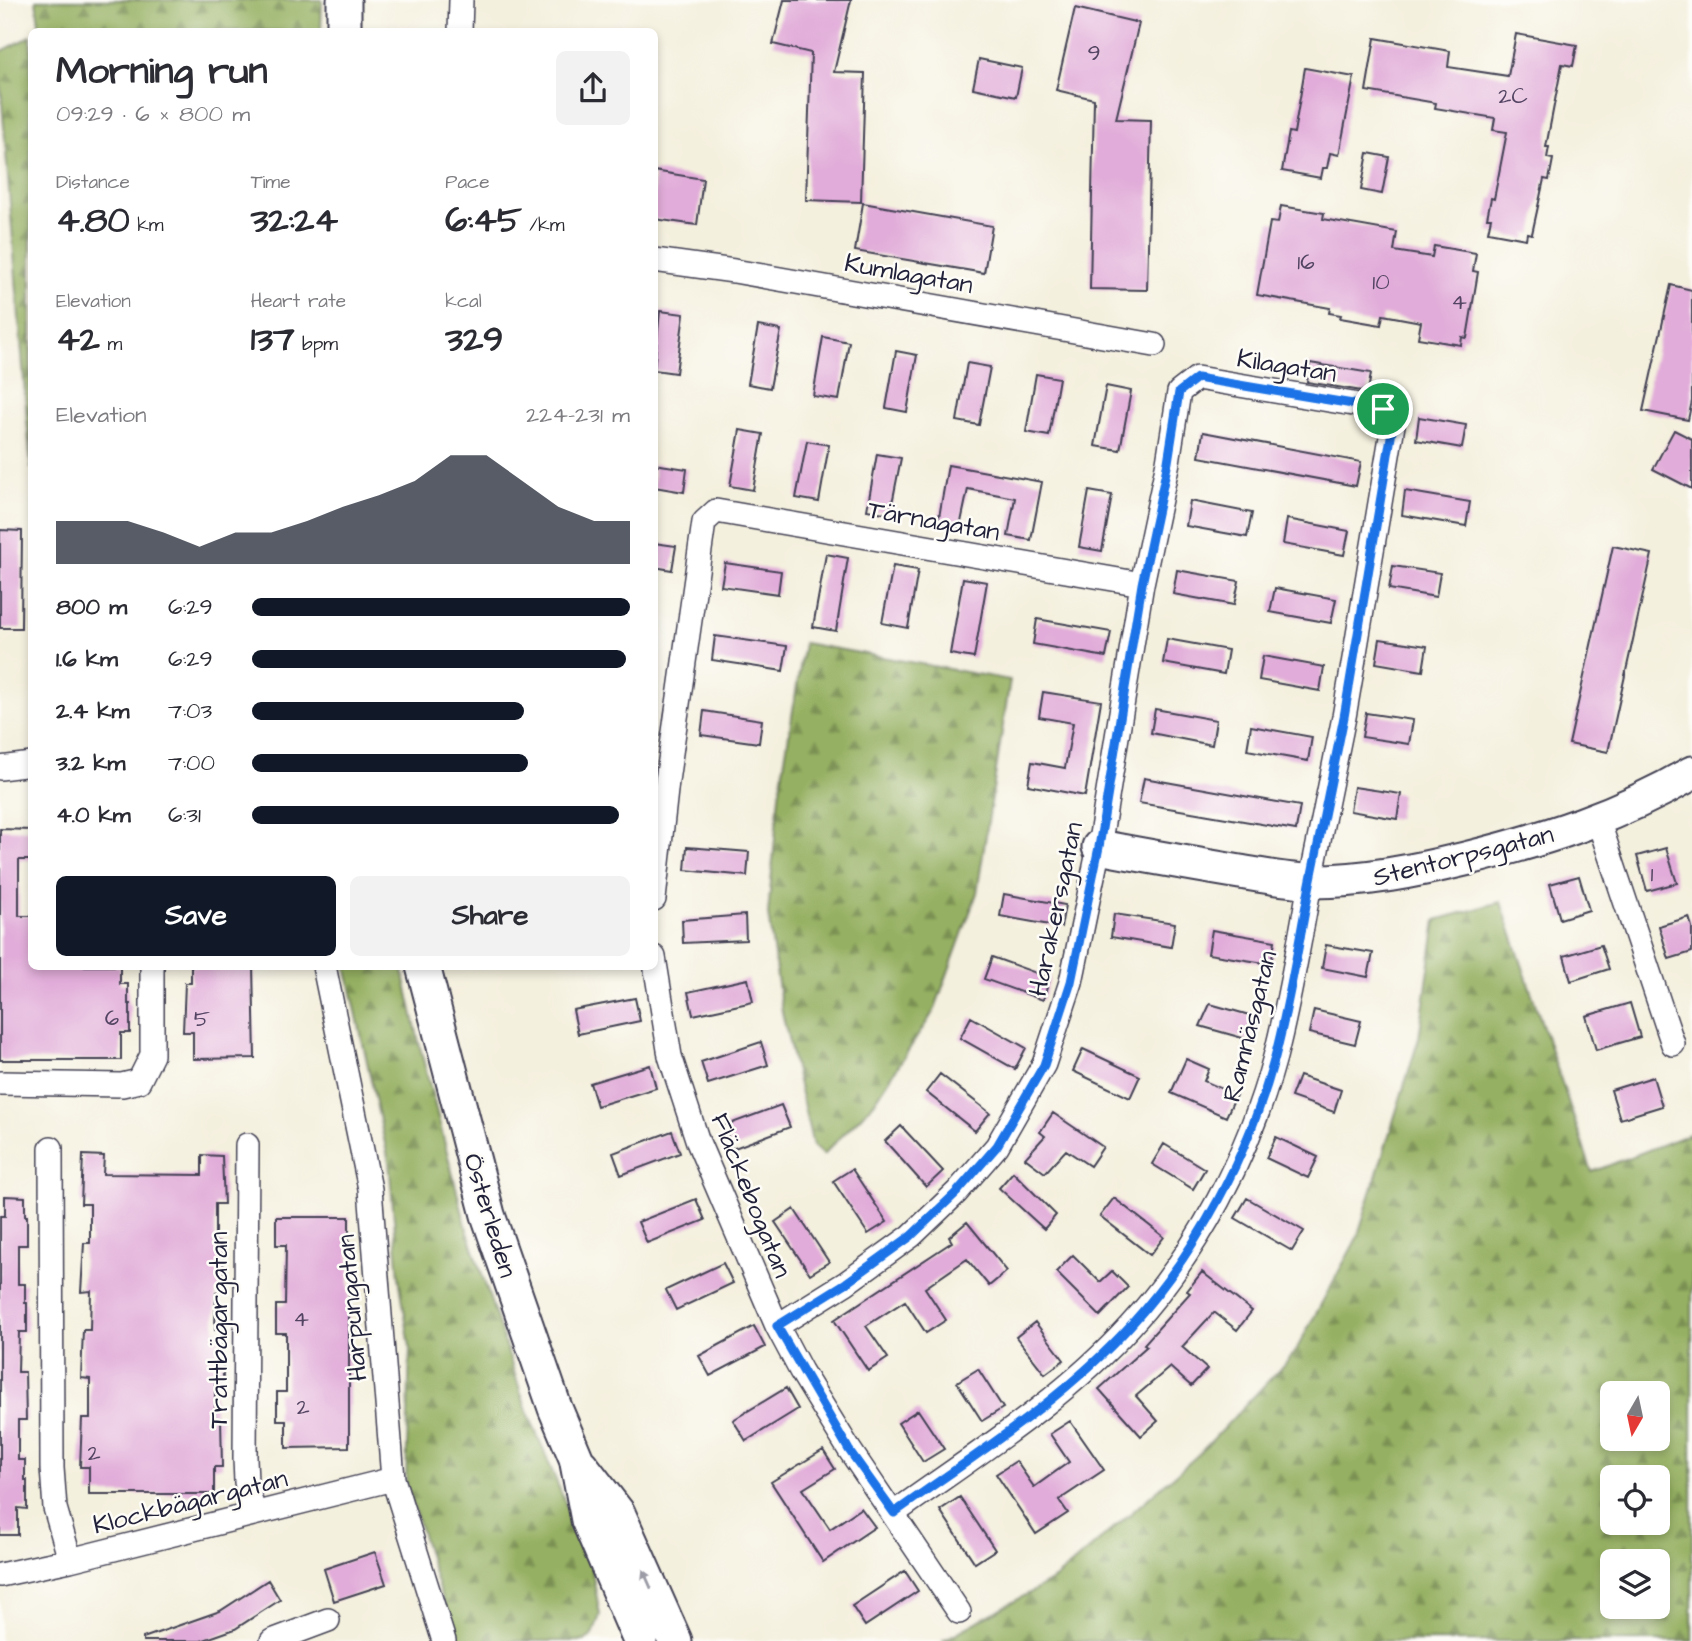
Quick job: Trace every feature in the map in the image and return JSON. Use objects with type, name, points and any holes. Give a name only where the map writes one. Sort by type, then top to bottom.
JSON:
[{"type":"main road","points":[[344,0],[344,28]]},
{"type":"main road","name":"Stentorpsgatan","points":[[1099,847],[1196,865],[1310,881],[1363,880],[1512,847],[1598,820],[1659,792],[1692,773]]},
{"type":"main road","name":"Österleden","points":[[425,970],[488,1216],[555,1408],[576,1458],[588,1520],[640,1641]]},
{"type":"main road","name":"Österleden","points":[[576,1458],[618,1513],[670,1640]]},
{"type":"street","points":[[460,28],[461,0]]},
{"type":"street","name":"Kumlagatan","points":[[658,261],[734,271],[1154,345]]},
{"type":"street","name":"Kilagatan","points":[[1181,391],[1197,378],[1383,409],[1386,414]]},
{"type":"street","name":"Harakersgatan","points":[[777,1326],[846,1283],[911,1236],[957,1192],[997,1146],[1044,1065],[1071,982],[1099,847],[1142,584],[1181,391]]},
{"type":"street","name":"Ramnäsgatan","points":[[894,1513],[1030,1416],[1080,1375],[1130,1326],[1173,1271],[1210,1213],[1248,1138],[1275,1058],[1293,981],[1310,881],[1344,716],[1393,425],[1386,414]]},
{"type":"street","name":"Tärnagatan","points":[[661,781],[704,522],[716,511],[1142,584]]},
{"type":"street","points":[[0,768],[28,764]]},
{"type":"street","points":[[658,832],[661,781]]},
{"type":"street","points":[[1598,820],[1673,1045]]},
{"type":"street","points":[[0,1083],[122,1085],[139,1081],[152,1055],[152,970]]},
{"type":"street","name":"Harpungatan","points":[[325,970],[370,1189],[393,1479],[444,1641]]},
{"type":"street","name":"Fläckebogatan","points":[[656,970],[670,1056],[698,1142],[777,1326],[849,1450],[959,1612]]},
{"type":"street","name":"Trattbägargatan","points":[[247,1145],[246,1482],[254,1514]]},
{"type":"street","points":[[51,1148],[52,1468],[55,1508],[70,1560]]},
{"type":"street","name":"Klockbägargatan","points":[[0,1575],[393,1479]]},
{"type":"street","points":[[272,1641],[328,1620]]},
{"type":"green space","points":[[36,0],[322,0],[321,28],[40,28]]},
{"type":"green space","points":[[28,38],[28,431],[0,77],[0,52]]},
{"type":"green space","points":[[804,643],[1010,680],[977,893],[934,1011],[874,1103],[823,1155],[813,1146],[782,1012],[768,914],[779,795]]},
{"type":"green space","points":[[1501,902],[1592,1172],[1692,1133],[1692,1641],[942,1641],[1055,1579],[1199,1454],[1294,1354],[1357,1238],[1419,1038],[1436,920]]},
{"type":"green space","points":[[347,970],[403,970],[466,1226],[526,1408],[591,1565],[600,1615],[593,1635],[584,1641],[459,1641],[439,1590],[406,1482],[410,1347],[399,1277],[389,1162]]},
{"type":"building","points":[[784,0],[851,0],[834,72],[865,73],[861,202],[806,200],[811,53],[773,44]]},
{"type":"building","points":[[1075,8],[1139,23],[1116,119],[1151,120],[1147,290],[1090,289],[1094,99],[1056,90]]},
{"type":"building","points":[[1516,34],[1577,45],[1573,66],[1562,64],[1546,147],[1549,147],[1547,158],[1553,159],[1549,180],[1544,179],[1532,234],[1527,233],[1526,239],[1488,232],[1491,218],[1487,218],[1491,198],[1494,199],[1507,132],[1493,130],[1495,118],[1435,108],[1436,103],[1366,91],[1375,38],[1450,51],[1448,67],[1508,76]]},
{"type":"building","points":[[979,59],[1022,68],[1016,97],[973,88]]},
{"type":"building","points":[[1305,68],[1354,77],[1339,155],[1330,153],[1327,168],[1323,168],[1321,178],[1282,171],[1289,132],[1294,133]]},
{"type":"building","points":[[1368,153],[1389,157],[1382,194],[1361,190]]},
{"type":"building","points":[[658,172],[703,179],[697,225],[658,220]]},
{"type":"building","points":[[863,203],[992,226],[984,273],[855,251]]},
{"type":"building","points":[[1281,206],[1324,213],[1323,219],[1397,232],[1394,251],[1432,257],[1434,246],[1476,253],[1473,271],[1478,272],[1467,338],[1462,337],[1461,345],[1418,338],[1421,322],[1383,315],[1381,325],[1340,318],[1341,315],[1329,313],[1330,308],[1257,295],[1270,222],[1278,223]]},
{"type":"building","points":[[1671,285],[1692,290],[1692,401],[1688,420],[1643,411]]},
{"type":"building","points":[[660,311],[684,314],[676,373],[658,371]]},
{"type":"building","points":[[758,326],[781,330],[770,388],[748,384]]},
{"type":"building","points":[[823,337],[849,342],[839,400],[813,396]]},
{"type":"building","points":[[896,351],[917,355],[907,412],[886,408]]},
{"type":"building","points":[[967,363],[990,367],[979,425],[957,421]]},
{"type":"building","points":[[1310,363],[1371,373],[1368,392],[1307,382]]},
{"type":"building","points":[[1036,374],[1059,378],[1049,436],[1026,432]]},
{"type":"building","points":[[1106,386],[1131,391],[1120,450],[1095,446]]},
{"type":"building","points":[[1419,417],[1466,425],[1462,448],[1416,440]]},
{"type":"building","points":[[740,430],[763,434],[753,490],[730,486]]},
{"type":"building","points":[[1674,430],[1692,439],[1692,489],[1653,469]]},
{"type":"building","points":[[1203,432],[1361,462],[1356,486],[1199,457]]},
{"type":"building","points":[[807,441],[829,445],[819,502],[796,498]]},
{"type":"building","points":[[877,454],[901,458],[890,514],[867,510]]},
{"type":"building","points":[[658,465],[687,469],[684,492],[658,488]]},
{"type":"building","points":[[948,465],[1042,482],[1031,540],[1008,536],[1015,498],[968,489],[960,527],[938,523]]},
{"type":"building","points":[[1089,491],[1112,495],[1102,551],[1079,547]]},
{"type":"building","points":[[1405,491],[1470,502],[1466,526],[1402,515]]},
{"type":"building","points":[[1190,501],[1252,513],[1247,537],[1186,526]]},
{"type":"building","points":[[1287,519],[1349,531],[1344,555],[1283,544]]},
{"type":"building","points":[[0,530],[22,531],[21,628],[0,628]]},
{"type":"building","points":[[658,544],[676,546],[672,570],[658,568]]},
{"type":"building","points":[[1613,546],[1652,554],[1608,752],[1569,744]]},
{"type":"building","points":[[826,554],[848,558],[836,631],[813,627]]},
{"type":"building","points":[[725,563],[781,571],[778,594],[721,586]]},
{"type":"building","points":[[893,566],[918,570],[908,628],[882,623]]},
{"type":"building","points":[[1393,566],[1440,573],[1436,597],[1389,589]]},
{"type":"building","points":[[1177,570],[1239,581],[1234,605],[1173,594]]},
{"type":"building","points":[[963,578],[987,582],[974,658],[950,654]]},
{"type":"building","points":[[1275,588],[1336,599],[1331,623],[1270,612]]},
{"type":"building","points":[[1037,619],[1111,632],[1106,657],[1033,644]]},
{"type":"building","points":[[715,636],[787,646],[783,671],[712,660]]},
{"type":"building","points":[[1167,639],[1228,650],[1224,674],[1163,663]]},
{"type":"building","points":[[1380,639],[1427,646],[1423,671],[1376,663]]},
{"type":"building","points":[[1263,656],[1324,667],[1320,691],[1259,680]]},
{"type":"building","points":[[1043,692],[1101,701],[1085,796],[1028,785],[1032,762],[1065,768],[1073,723],[1039,717]]},
{"type":"building","points":[[1155,709],[1216,720],[1212,745],[1151,733]]},
{"type":"building","points":[[704,711],[762,720],[759,743],[701,735]]},
{"type":"building","points":[[1366,713],[1413,720],[1409,744],[1362,737]]},
{"type":"building","points":[[1251,726],[1312,737],[1308,761],[1247,750]]},
{"type":"building","points":[[1144,778],[1300,806],[1296,830],[1139,803]]},
{"type":"building","points":[[1354,787],[1401,794],[1397,819],[1350,811]]},
{"type":"building","points":[[0,829],[28,830],[28,860],[19,860],[19,916],[28,916],[28,970],[120,970],[120,984],[128,984],[130,1033],[121,1033],[121,1060],[0,1060]]},
{"type":"building","points":[[687,847],[749,852],[747,876],[685,870]]},
{"type":"building","points":[[1666,848],[1677,883],[1647,891],[1637,856]]},
{"type":"building","points":[[1579,876],[1589,910],[1560,919],[1550,884]]},
{"type":"building","points":[[1004,894],[1065,905],[1061,927],[1000,916]]},
{"type":"building","points":[[1114,914],[1175,923],[1171,947],[1111,937]]},
{"type":"building","points":[[745,915],[746,940],[683,943],[682,920]]},
{"type":"building","points":[[1689,917],[1692,927],[1692,952],[1669,959],[1659,926]]},
{"type":"building","points":[[1212,930],[1275,941],[1271,964],[1208,954]]},
{"type":"building","points":[[1326,945],[1373,953],[1368,977],[1322,968]]},
{"type":"building","points":[[1601,945],[1609,969],[1571,981],[1564,956]]},
{"type":"building","points":[[992,957],[1050,978],[1043,1000],[984,979]]},
{"type":"building","points":[[191,970],[253,970],[255,1058],[193,1059],[193,1032],[183,1032],[185,983],[191,983]]},
{"type":"building","points":[[748,979],[753,1002],[693,1015],[688,992]]},
{"type":"building","points":[[635,998],[640,1021],[578,1034],[573,1010]]},
{"type":"building","points":[[1630,1003],[1640,1037],[1596,1050],[1586,1016]]},
{"type":"building","points":[[1210,1004],[1260,1018],[1253,1041],[1200,1026]]},
{"type":"building","points":[[1314,1010],[1361,1021],[1355,1044],[1309,1033]]},
{"type":"building","points":[[971,1017],[1026,1048],[1015,1069],[960,1038]]},
{"type":"building","points":[[761,1042],[768,1065],[708,1084],[701,1062]]},
{"type":"building","points":[[1083,1049],[1140,1076],[1130,1098],[1073,1071]]},
{"type":"building","points":[[1186,1059],[1209,1069],[1204,1081],[1236,1095],[1226,1117],[1171,1093]]},
{"type":"building","points":[[650,1065],[656,1088],[597,1106],[590,1083]]},
{"type":"building","points":[[940,1074],[990,1113],[975,1131],[926,1092]]},
{"type":"building","points":[[1299,1076],[1341,1090],[1334,1112],[1291,1097]]},
{"type":"building","points":[[1653,1077],[1662,1106],[1620,1119],[1611,1090]]},
{"type":"building","points":[[781,1105],[790,1127],[732,1149],[724,1126]]},
{"type":"building","points":[[1053,1113],[1103,1147],[1090,1166],[1066,1150],[1045,1173],[1025,1158],[1045,1136],[1040,1132]]},
{"type":"building","points":[[901,1126],[943,1171],[926,1187],[885,1141]]},
{"type":"building","points":[[672,1131],[680,1153],[621,1175],[613,1153]]},
{"type":"building","points":[[1276,1137],[1318,1157],[1308,1178],[1266,1158]]},
{"type":"building","points":[[1164,1144],[1205,1169],[1193,1189],[1152,1164]]},
{"type":"building","points":[[83,1155],[104,1156],[103,1174],[202,1175],[202,1155],[222,1156],[224,1204],[215,1204],[215,1243],[223,1243],[224,1291],[216,1292],[215,1330],[222,1330],[223,1379],[215,1378],[215,1418],[221,1418],[222,1467],[214,1467],[214,1494],[89,1494],[89,1467],[80,1467],[82,1418],[90,1418],[90,1379],[81,1378],[83,1330],[90,1330],[91,1291],[81,1292],[84,1243],[90,1243],[90,1204],[81,1204]]},
{"type":"building","points":[[852,1169],[887,1222],[868,1234],[833,1181]]},
{"type":"building","points":[[1013,1172],[1056,1215],[1044,1229],[999,1188]]},
{"type":"building","points":[[5,1196],[25,1197],[27,1216],[27,1245],[18,1245],[18,1284],[25,1284],[27,1332],[19,1332],[18,1372],[25,1372],[26,1420],[18,1420],[18,1460],[25,1460],[27,1509],[18,1508],[18,1535],[0,1535],[0,1216],[5,1216]]},
{"type":"building","points":[[1114,1198],[1164,1237],[1150,1255],[1100,1216]]},
{"type":"building","points":[[1247,1198],[1304,1231],[1292,1251],[1235,1218]]},
{"type":"building","points":[[696,1199],[705,1220],[647,1243],[638,1222]]},
{"type":"building","points":[[794,1209],[829,1262],[810,1274],[775,1222]]},
{"type":"building","points":[[276,1217],[349,1217],[349,1447],[286,1448],[286,1420],[277,1420],[277,1392],[286,1392],[286,1333],[276,1333],[276,1305],[285,1305],[286,1245],[276,1245]]},
{"type":"building","points":[[967,1222],[1007,1271],[989,1286],[967,1259],[925,1288],[946,1320],[926,1333],[905,1301],[866,1326],[888,1358],[868,1371],[834,1320],[952,1242],[949,1237]]},
{"type":"building","points":[[1073,1255],[1100,1282],[1112,1271],[1128,1287],[1100,1316],[1056,1272]]},
{"type":"building","points":[[723,1263],[733,1283],[676,1310],[666,1290]]},
{"type":"building","points":[[1202,1272],[1252,1311],[1237,1330],[1214,1312],[1182,1347],[1207,1369],[1191,1386],[1170,1367],[1136,1396],[1158,1421],[1141,1436],[1099,1389],[1147,1346],[1144,1344],[1190,1293],[1187,1291]]},
{"type":"building","points":[[1035,1322],[1064,1360],[1045,1374],[1016,1337]]},
{"type":"building","points":[[754,1326],[765,1347],[710,1376],[699,1356]]},
{"type":"building","points":[[978,1369],[1003,1408],[982,1421],[957,1382]]},
{"type":"building","points":[[786,1388],[798,1409],[746,1441],[733,1420]]},
{"type":"building","points":[[918,1410],[944,1449],[923,1462],[898,1423]]},
{"type":"building","points":[[1070,1421],[1104,1470],[1059,1500],[1068,1513],[1036,1534],[996,1474],[1016,1461],[1034,1487],[1069,1462],[1050,1434]]},
{"type":"building","points":[[823,1450],[835,1469],[803,1489],[830,1529],[861,1508],[875,1527],[823,1562],[771,1482]]},
{"type":"building","points":[[960,1497],[995,1550],[975,1563],[940,1510]]},
{"type":"building","points":[[375,1552],[386,1584],[334,1601],[324,1569]]},
{"type":"building","points":[[905,1571],[918,1591],[865,1626],[852,1606]]},
{"type":"building","points":[[268,1580],[280,1600],[235,1629],[201,1641],[143,1641],[143,1638],[220,1611]]},
{"type":"route","points":[[1197,378],[1383,409],[1393,425],[1344,716],[1310,881],[1293,981],[1275,1058],[1248,1138],[1210,1213],[1163,1287],[1130,1326],[1080,1375],[1030,1416],[894,1513],[849,1450],[777,1326],[846,1283],[911,1236],[957,1192],[997,1146],[1044,1065],[1071,982],[1099,847],[1142,584],[1168,462],[1179,392],[1197,378]]}]
